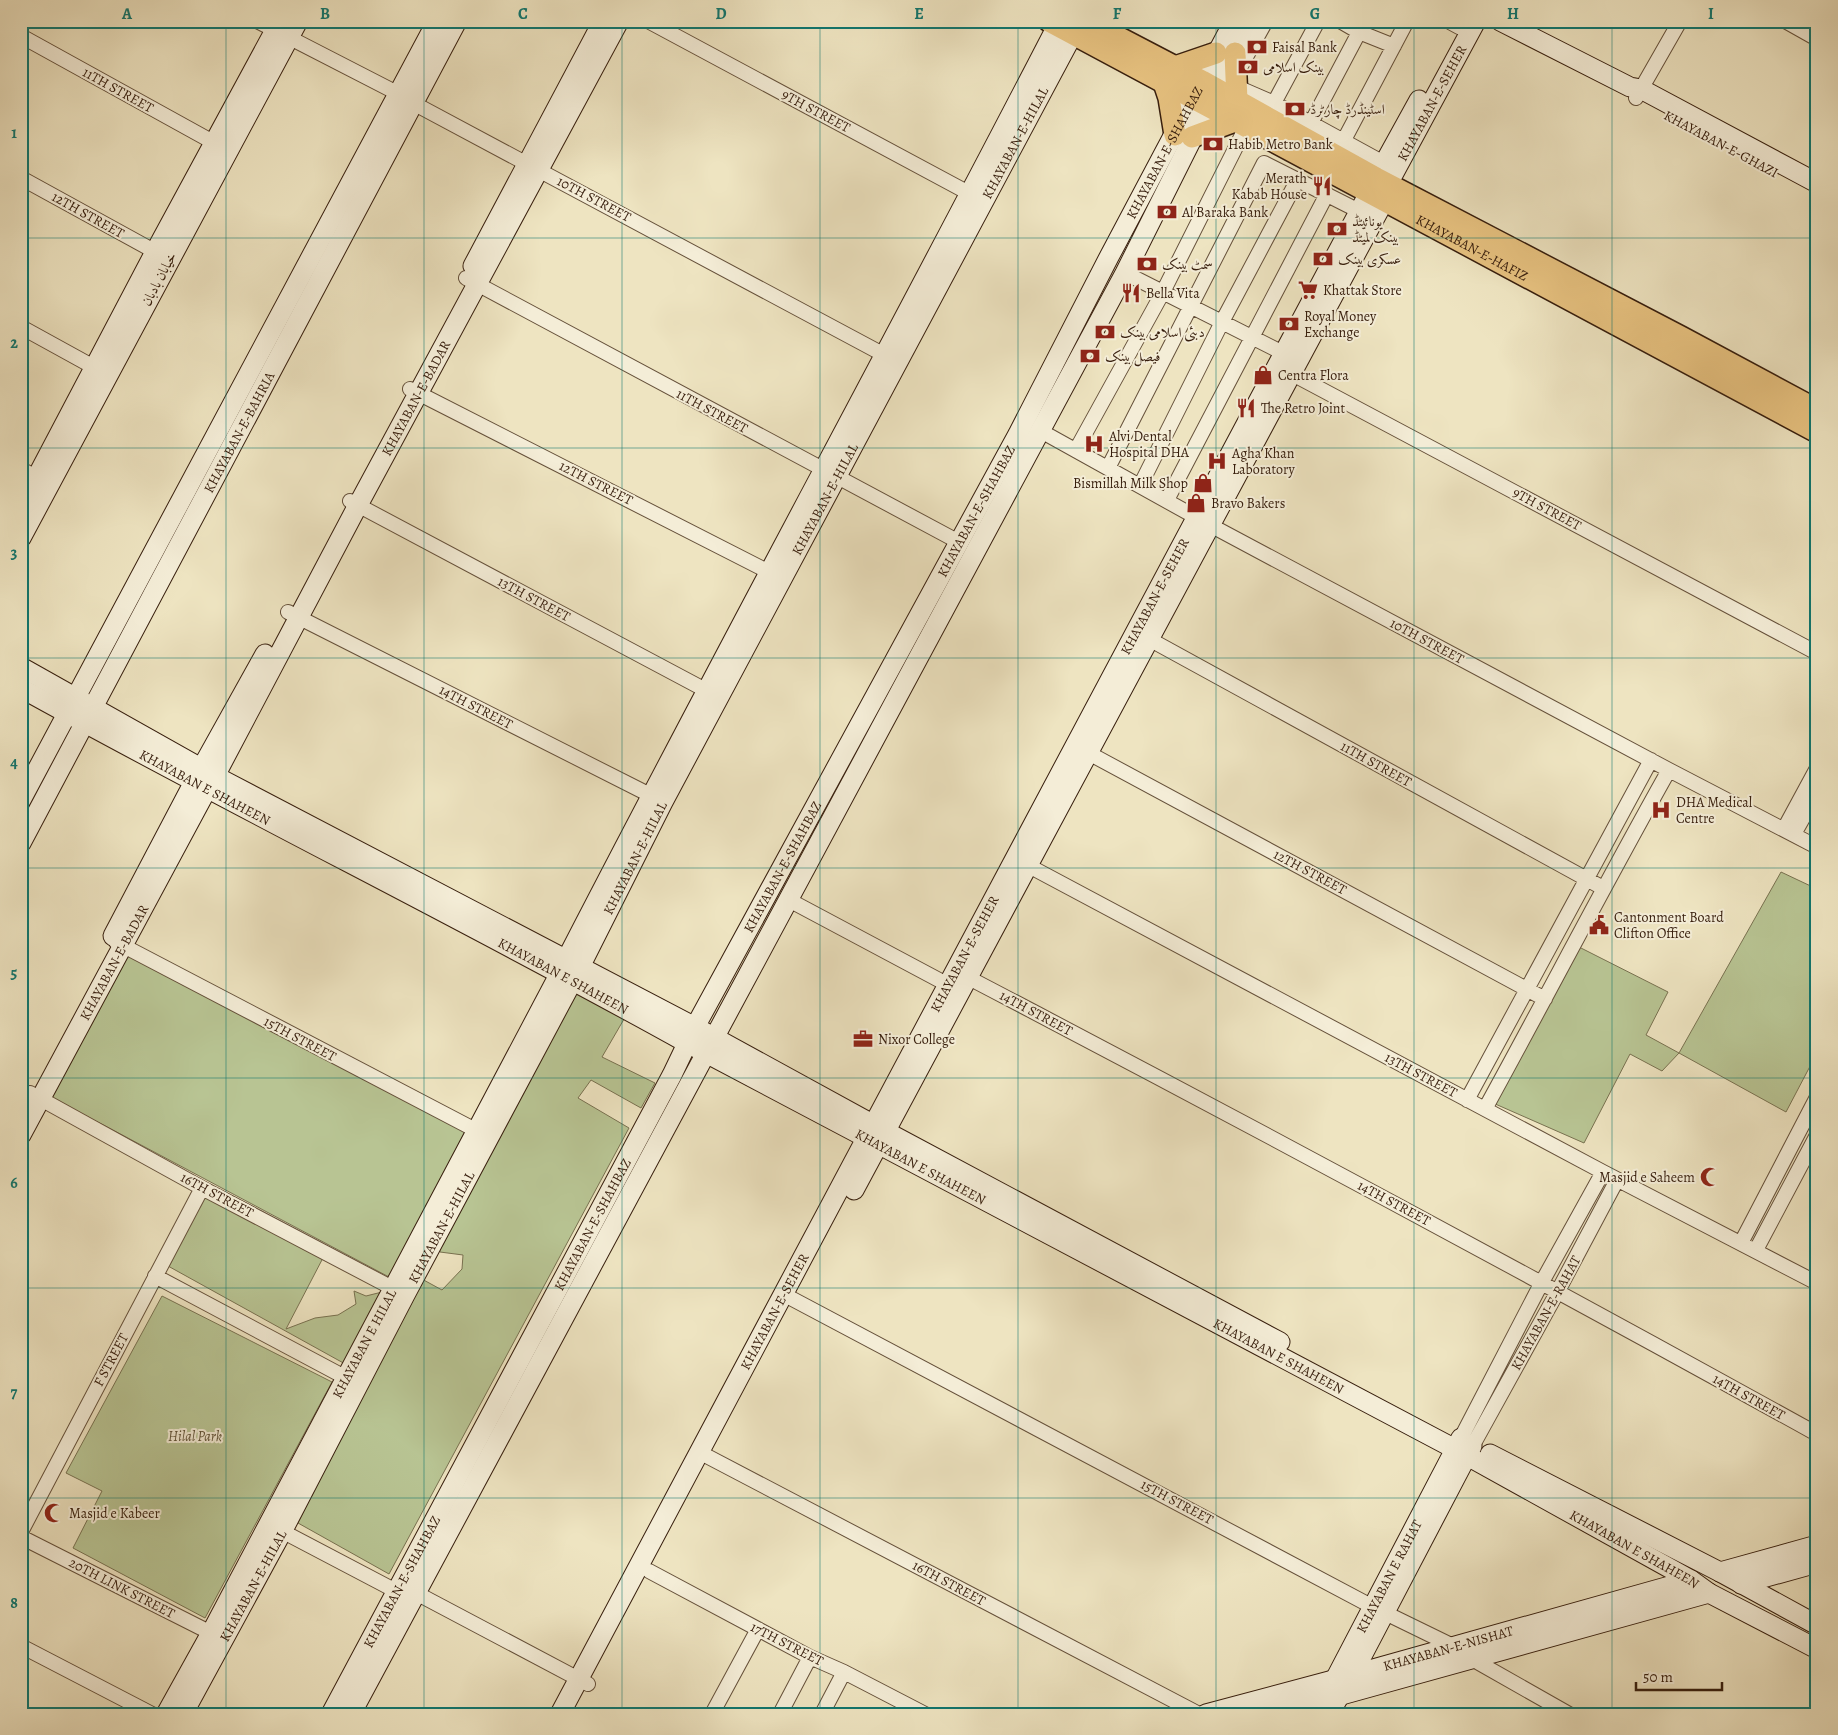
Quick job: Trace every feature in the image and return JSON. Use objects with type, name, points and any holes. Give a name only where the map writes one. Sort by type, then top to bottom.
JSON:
[{"type":"main road","name":"خیابان بادبان","points":[[21,507],[36,477],[102,371],[222,146],[281,30],[298,21]]},
{"type":"main road","name":"KHAYABAN-E-BAHRIA","points":[[21,843],[90,715],[406,98],[437,21]]},
{"type":"main road","name":"KHAYABAN-E-BAHRIA","points":[[21,800],[67,713],[406,98],[457,21]]},
{"type":"main road","name":"KHAYABAN-E-BADAR","points":[[534,167],[603,21]]},
{"type":"main road","name":"KHAYABAN-E-BADAR","points":[[21,1135],[30,1101],[415,391],[534,167],[619,21]]},
{"type":"main road","name":"KHAYABAN-E-SHAHBAZ","points":[[331,1714],[668,1084],[691,1035],[1018,434],[1109,257],[1183,136],[1223,98],[1220,54],[1234,21]]},
{"type":"main road","name":"KHAYABAN-E-SHAHBAZ","points":[[1220,54],[1251,21]]},
{"type":"main road","name":"KHAYABAN-E-GHAZI","points":[[1500,21],[1817,183]]},
{"type":"main road","name":"KHAYABAN-E-SEHER","points":[[573,1714],[584,1682],[1288,363],[1379,190],[1461,23]]},
{"type":"main road","name":"KHAYABAN-E-HILAL","points":[[570,970],[657,799],[1067,26]]},
{"type":"main road","name":"KHAYABAN-E-HAFIZ","points":[[1067,26],[1169,75],[1223,98],[1302,125],[1379,190]]},
{"type":"main road","points":[[1220,54],[1223,98],[1183,136],[1168,98],[1169,75],[1220,54]]},
{"type":"main road","name":"KHAYABAN-E-GHAZI","points":[[1636,91],[1817,195]]},
{"type":"main road","name":"KHAYABAN-E-HAFIZ","points":[[1223,98],[1379,190],[1676,346],[1817,410]]},
{"type":"main road","name":"KHAYABAN-E-SHAHBAZ","points":[[351,1714],[787,899],[1125,273],[1183,136]]},
{"type":"main road","name":"KHAYABAN-E-HAFIZ","points":[[1676,346],[1817,432]]},
{"type":"main road","name":"خیابان بادبان","points":[[21,538],[36,477]]},
{"type":"main road","name":"KHAYABAN-E-SEHER","points":[[958,984],[1028,865],[1082,749],[1149,639],[1203,521]]},
{"type":"main road","name":"KHAYABAN E SHAHEEN","points":[[21,667],[76,697],[90,715],[204,779],[570,970],[1464,1447],[1720,1572],[1817,1625]]},
{"type":"main road","name":"KHAYABAN E SHAHEEN","points":[[21,688],[67,713],[90,715]]},
{"type":"main road","points":[[483,1134],[570,970]]},
{"type":"main road","name":"KHAYABAN E HILAL","points":[[166,1714],[217,1636],[483,1134]]},
{"type":"main road","name":"KHAYABAN E SHAHEEN","points":[[1464,1447],[1691,1580],[1709,1593],[1817,1649]]},
{"type":"main road","name":"KHAYABAN E RAHAT","points":[[1333,1696],[1464,1447]]},
{"type":"main road","name":"KHAYABAN-E-SEHER","points":[[560,1714],[584,1682],[649,1570],[705,1455]]},
{"type":"main road","points":[[1720,1572],[1817,1545]]},
{"type":"main road","points":[[1741,1584],[1817,1563]]},
{"type":"main road","name":"KHAYABAN-E-NISHAT","points":[[1206,1714],[1333,1696],[1453,1646],[1691,1580]]},
{"type":"main road","name":"KHAYABAN-E-NISHAT","points":[[1273,1714],[1709,1593]]},
{"type":"main road","name":"KHAYABAN-E-HILAL","points":[[183,1714],[217,1636]]},
{"type":"street","name":"10TH STREET","points":[[257,21],[281,30],[891,359]]},
{"type":"street","name":"9TH STREET","points":[[648,21],[977,197]]},
{"type":"street","points":[[1220,54],[1226,21]]},
{"type":"street","points":[[1076,450],[1163,292],[1223,98],[1266,21]]},
{"type":"street","points":[[1274,103],[1318,21]]},
{"type":"street","points":[[1340,21],[1362,26],[1394,46]]},
{"type":"street","points":[[1344,140],[1407,21]]},
{"type":"street","points":[[1636,91],[1680,21]]},
{"type":"street","points":[[1785,21],[1817,39]]},
{"type":"street","points":[[1302,125],[1362,26]]},
{"type":"street","name":"11TH STREET","points":[[21,36],[222,146]]},
{"type":"street","points":[[1223,98],[1274,103],[1302,125],[1344,140],[1379,190]]},
{"type":"street","points":[[1108,468],[1264,163],[1327,194],[1379,190]]},
{"type":"street","name":"12TH STREET","points":[[21,178],[162,256]]},
{"type":"street","points":[[1140,486],[1222,322],[1298,180]]},
{"type":"street","points":[[1167,500],[1327,194]]},
{"type":"street","name":"9TH STREET","points":[[1125,273],[1251,337],[1288,363],[1817,653]]},
{"type":"street","name":"11TH STREET","points":[[472,281],[959,542]]},
{"type":"street","points":[[21,327],[102,371]]},
{"type":"street","name":"12TH STREET","points":[[415,391],[776,575]]},
{"type":"street","name":"10TH STREET","points":[[1039,430],[1203,521],[1817,847]]},
{"type":"street","name":"13TH STREET","points":[[354,503],[713,694]]},
{"type":"street","name":"14TH STREET","points":[[293,615],[657,799]]},
{"type":"street","name":"11TH STREET","points":[[1149,639],[1603,888]]},
{"type":"street","name":"12TH STREET","points":[[1082,749],[1545,998]]},
{"type":"street","points":[[1468,1100],[1651,760]]},
{"type":"street","points":[[1789,832],[1817,768]]},
{"type":"street","points":[[1485,1109],[1603,888],[1669,770]]},
{"type":"street","points":[[1789,832],[1817,793]]},
{"type":"street","name":"13TH STREET","points":[[1028,865],[1617,1180],[1817,1283]]},
{"type":"street","name":"14TH STREET","points":[[787,899],[958,984],[1136,1065],[1542,1282],[1817,1434]]},
{"type":"street","name":"15TH STREET","points":[[116,942],[483,1134]]},
{"type":"street","points":[[1740,1243],[1817,1096]]},
{"type":"street","name":"16TH STREET","points":[[30,1101],[202,1188],[399,1292]]},
{"type":"street","points":[[1756,1250],[1816,1139],[1798,1133]]},
{"type":"street","name":"KHAYABAN-E-RAHAT","points":[[1464,1447],[1542,1282],[1603,1172]]},
{"type":"street","name":"KHAYABAN-E-RAHAT","points":[[1464,1447],[1558,1291],[1617,1180]]},
{"type":"street","name":"F STREET","points":[[21,1532],[202,1188]]},
{"type":"street","points":[[155,1276],[352,1381]]},
{"type":"street","name":"15TH STREET","points":[[789,1297],[1379,1610],[1453,1646],[1569,1714]]},
{"type":"street","name":"16TH STREET","points":[[705,1455],[1200,1714]]},
{"type":"street","points":[[275,1528],[396,1591]]},
{"type":"street","name":"20TH LINK STREET","points":[[21,1536],[217,1636]]},
{"type":"street","name":"17TH STREET","points":[[649,1570],[810,1657],[844,1672],[925,1714]]},
{"type":"street","points":[[416,1593],[584,1682]]},
{"type":"street","points":[[712,1714],[758,1629]]},
{"type":"street","points":[[21,1646],[152,1714]]},
{"type":"street","points":[[780,1714],[810,1657]]},
{"type":"street","points":[[822,1714],[844,1672]]},
{"type":"green space","points":[[1781,872],[1817,889],[1817,1053],[1786,1112],[1679,1053]]},
{"type":"green space","points":[[1579,947],[1668,992],[1646,1035],[1679,1053],[1662,1071],[1630,1054],[1584,1143],[1493,1103]]},
{"type":"green space","points":[[125,951],[472,1132],[389,1277],[49,1097]]},
{"type":"green space","points":[[576,984],[627,1014],[602,1057],[655,1083],[641,1108],[591,1080],[578,1098],[629,1128],[389,1574],[298,1523],[297,1515],[420,1278],[442,1290],[462,1269],[463,1255],[440,1252],[437,1241]]},
{"type":"green space","points":[[203,1193],[324,1256],[286,1329],[315,1318],[338,1315],[356,1304],[354,1291],[366,1296],[390,1290],[347,1365],[168,1266]]},
{"type":"green space","name":"Hilal Park","points":[[162,1296],[332,1382],[205,1618],[73,1548],[102,1491],[66,1473]]},
{"type":"place","name":"Faisal Bank","points":[[1257,47]]},
{"type":"place","name":"بینک اسلامی","points":[[1248,67]]},
{"type":"place","name":"اسٹینڈرڈ چارٹرڈ","points":[[1295,109]]},
{"type":"place","name":"Habib Metro Bank","points":[[1213,144]]},
{"type":"place","name":"Merath Kabab House","points":[[1322,186]]},
{"type":"place","name":"Al Baraka Bank","points":[[1167,212]]},
{"type":"place","name":"یونائیٹڈ بینک لمیٹڈ","points":[[1337,229]]},
{"type":"place","name":"عسکری بینک","points":[[1323,259]]},
{"type":"place","name":"سمٹ بینک","points":[[1147,264]]},
{"type":"place","name":"Khattak Store","points":[[1308,290]]},
{"type":"place","name":"Bella Vita","points":[[1131,293]]},
{"type":"place","name":"Royal Money Exchange","points":[[1289,324]]},
{"type":"place","name":"دبئی اسلامی بینک","points":[[1105,332]]},
{"type":"place","name":"فیصل بینک","points":[[1090,356]]},
{"type":"place","name":"Centra Flora","points":[[1263,375]]},
{"type":"place","name":"The Retro Joint","points":[[1246,408]]},
{"type":"place","name":"Alvi Dental Hospital DHA","points":[[1094,444]]},
{"type":"place","name":"Agha Khan Laboratory","points":[[1217,461]]},
{"type":"place","name":"Bismillah Milk Shop","points":[[1203,483]]},
{"type":"place","name":"Bravo Bakers","points":[[1196,503]]},
{"type":"place","name":"DHA Medical Centre","points":[[1661,810]]},
{"type":"place","name":"Cantonment Board Clifton Office","points":[[1599,925]]},
{"type":"place","name":"Nixor College","points":[[863,1039]]},
{"type":"place","name":"Masjid e Saheem","points":[[1710,1177]]},
{"type":"place","name":"Masjid e Kabeer","points":[[54,1513]]}]
